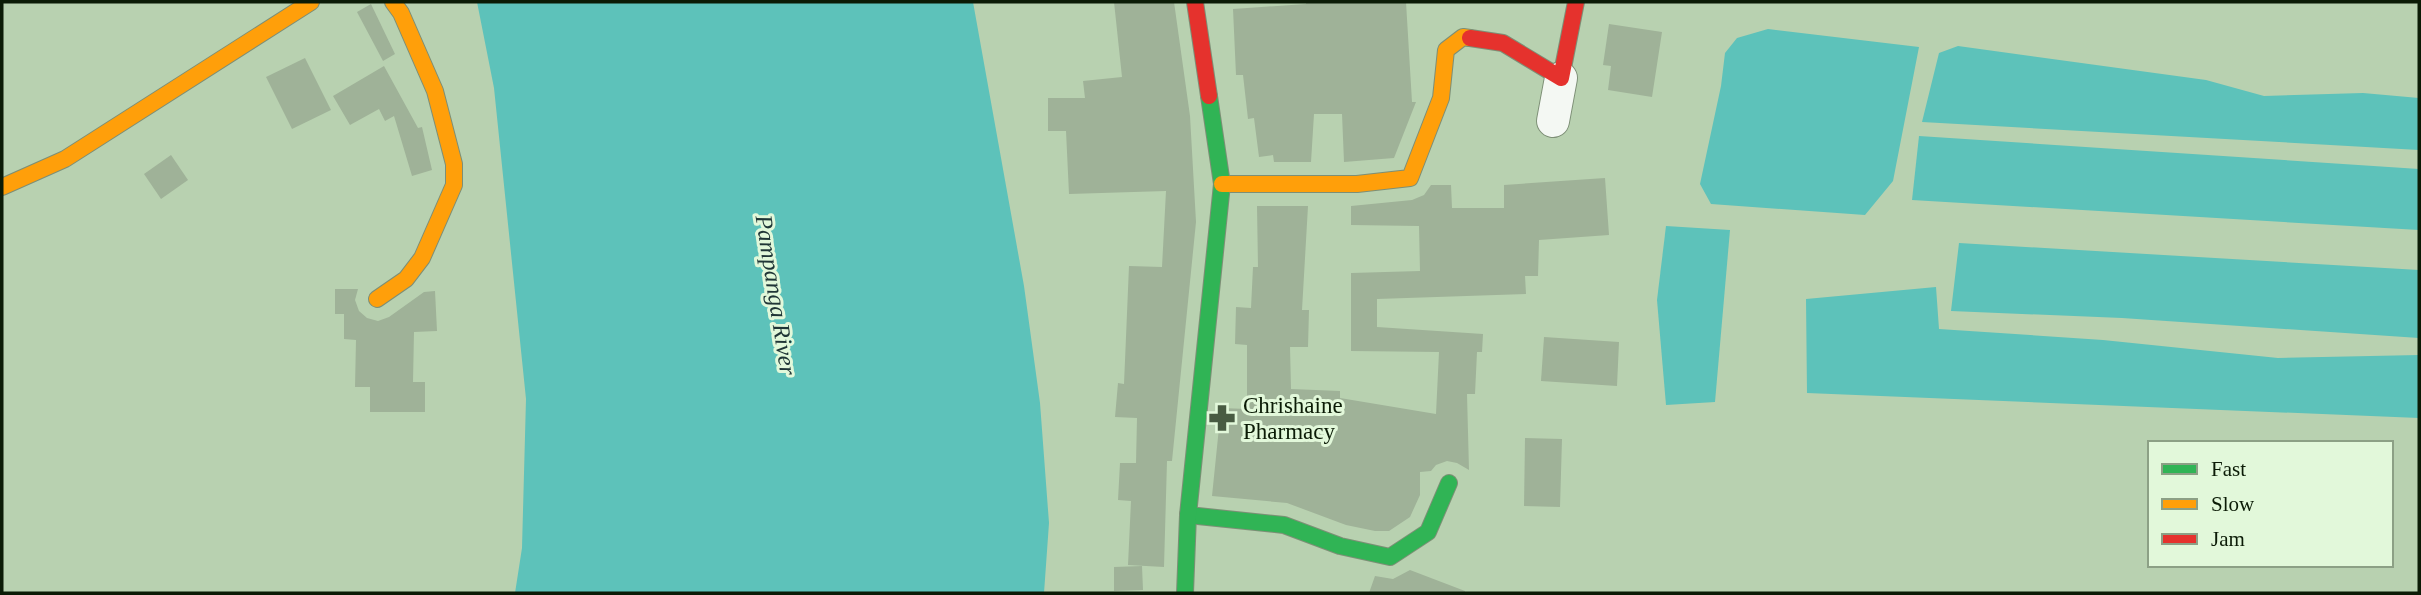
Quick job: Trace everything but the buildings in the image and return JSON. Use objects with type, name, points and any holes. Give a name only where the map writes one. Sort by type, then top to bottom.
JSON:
[{"type":"street","points":[[2,187],[65,159],[311,2]]},
{"type":"street","points":[[377,299],[406,279],[422,258],[454,184],[454,164],[435,91],[401,13],[393,2]]},
{"type":"street","points":[[1185,593],[1188,515],[1222,184],[1195,2]]},
{"type":"street","points":[[1553,121],[1576,2]]},
{"type":"street","points":[[1222,184],[1357,184],[1410,178],[1441,98],[1446,50],[1463,37],[1503,43],[1561,78]]},
{"type":"street","points":[[1188,515],[1284,525],[1340,546],[1390,557],[1428,532],[1449,483]]},
{"type":"water","name":"Pampanga River","points":[[477,2],[973,2],[1024,286],[1040,403],[1049,523],[1044,593],[515,593],[522,548],[526,399],[494,88]]},
{"type":"water","points":[[1768,29],[1919,47],[1893,181],[1865,215],[1711,204],[1700,184],[1721,86],[1725,53],[1737,38]]},
{"type":"water","points":[[1958,46],[2206,80],[2264,96],[2363,93],[2419,98],[2419,150],[1922,122],[1939,53]]},
{"type":"water","points":[[1919,136],[2419,169],[2419,230],[1912,200]]},
{"type":"water","points":[[1666,226],[1730,230],[1715,402],[1666,405],[1657,300]]},
{"type":"water","points":[[1959,243],[2419,270],[2419,338],[2122,318],[1951,311]]},
{"type":"water","points":[[1936,287],[1939,329],[2103,340],[2278,358],[2419,355],[2419,418],[1807,393],[1806,299]]},
{"type":"traffic: fast","points":[[1185,593],[1188,515],[1222,184],[1209,96]]},
{"type":"traffic: fast","points":[[1188,515],[1284,525],[1340,546],[1390,557],[1428,532],[1449,483]]},
{"type":"traffic: slow","points":[[2,187],[65,159],[311,2]]},
{"type":"traffic: slow","points":[[377,299],[406,279],[422,258],[454,185],[454,164],[435,91],[401,13],[393,2]]},
{"type":"traffic: slow","points":[[1222,184],[1357,184],[1410,178],[1441,98],[1446,50],[1463,37],[1470,38]]},
{"type":"traffic: jam","points":[[1195,2],[1209,96]]},
{"type":"traffic: jam","points":[[1470,38],[1503,43],[1561,78],[1576,2]]},
{"type":"place","name":"Chrishaine Pharmacy","points":[[1222,418]]}]
